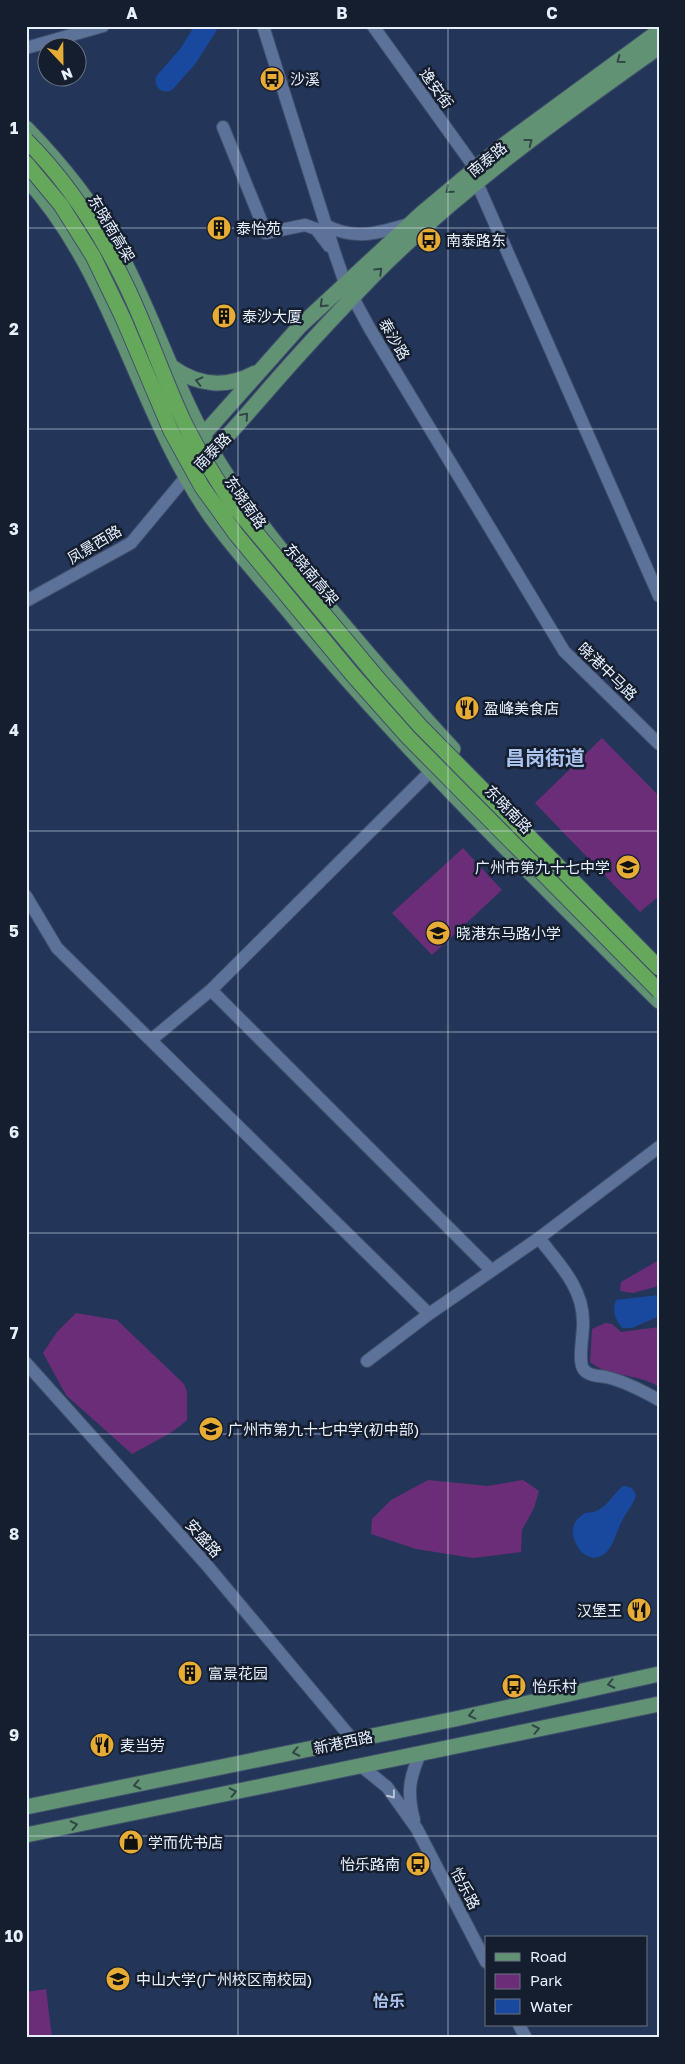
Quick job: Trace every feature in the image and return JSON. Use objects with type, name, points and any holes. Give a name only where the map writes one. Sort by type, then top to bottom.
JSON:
[{"type":"highway","name":"东晓南高架","points":[[26,140],[72,196],[109,253],[139,315],[183,420],[214,477],[233,504],[380,682],[659,968]]},
{"type":"highway","name":"东晓南高架","points":[[26,164],[61,205],[93,256],[108,285],[183,454],[202,487],[236,534],[408,737],[659,991]]},
{"type":"main road","name":"南泰路","points":[[186,478],[213,453],[282,374],[353,298],[476,176],[536,121],[659,31]]},
{"type":"main road","name":"南泰路","points":[[186,478],[203,435],[300,326],[345,283],[410,224],[476,176],[515,153],[659,47]]},
{"type":"main road","name":"东晓南路","points":[[26,128],[72,180],[101,221],[129,272],[203,435],[257,520],[410,702],[526,827],[659,959]]},
{"type":"main road","name":"东晓南路","points":[[26,178],[48,204],[92,274],[151,408],[186,478],[212,519],[361,696],[510,853],[659,1001]]},
{"type":"main road","points":[[172,368],[184,376],[210,383],[242,380],[261,370]]},
{"type":"main road","name":"新港西路","points":[[26,1807],[353,1740],[659,1674]]},
{"type":"main road","name":"新港西路","points":[[26,1835],[659,1704]]},
{"type":"street","points":[[26,48],[103,26]]},
{"type":"street","name":"泰沙路","points":[[263,26],[345,283],[407,392],[558,642]]},
{"type":"street","name":"逸安街","points":[[373,26],[476,176],[659,596]]},
{"type":"street","points":[[223,127],[266,232],[305,225],[316,229],[335,254]]},
{"type":"street","points":[[326,225],[349,235],[360,235],[410,224]]},
{"type":"street","name":"凤景西路","points":[[26,602],[131,543],[186,478]]},
{"type":"street","name":"晓港中马路","points":[[558,642],[574,662],[659,744]]},
{"type":"street","points":[[152,1040],[211,990],[431,771]]},
{"type":"street","points":[[26,896],[57,948],[429,1314]]},
{"type":"street","points":[[211,990],[491,1270]]},
{"type":"street","points":[[368,1361],[429,1314],[539,1238],[659,1147]]},
{"type":"street","points":[[539,1238],[575,1286],[581,1300],[583,1321],[581,1362],[584,1370],[590,1375],[612,1378],[659,1400]]},
{"type":"street","name":"安盛路","points":[[26,1363],[205,1563],[353,1740]]},
{"type":"street","points":[[417,1829],[408,1795],[410,1780],[420,1754]]},
{"type":"street","points":[[361,1766],[386,1788],[417,1829]]},
{"type":"street","name":"怡乐路","points":[[417,1829],[485,1960]]},
{"type":"street","points":[[520,2026],[526,2038]]},
{"type":"green space","name":"广州市第九十七中学","points":[[602,738],[659,796],[659,896],[640,912],[535,803]]},
{"type":"green space","points":[[463,848],[502,890],[432,955],[392,913]]},
{"type":"green space","points":[[659,1260],[659,1286],[633,1293],[620,1291],[621,1282]]},
{"type":"green space","points":[[76,1313],[117,1320],[184,1384],[187,1392],[187,1420],[168,1434],[132,1454],[66,1395],[43,1353],[57,1332]]},
{"type":"green space","points":[[605,1323],[612,1324],[621,1332],[659,1327],[659,1387],[642,1379],[605,1370],[590,1362],[592,1329]]},
{"type":"green space","points":[[428,1480],[487,1486],[523,1480],[539,1491],[534,1508],[522,1530],[521,1552],[473,1558],[416,1549],[371,1534],[372,1519],[391,1500]]},
{"type":"green space","points":[[46,1989],[52,2038],[26,2038],[26,1992]]},
{"type":"water","points":[[659,1295],[659,1316],[632,1328],[622,1328],[615,1314],[616,1300]]},
{"type":"water","points":[[623,1486],[629,1487],[634,1491],[636,1495],[633,1502],[609,1549],[601,1556],[594,1558],[588,1556],[583,1553],[575,1541],[573,1527],[576,1521],[585,1513],[602,1508]]},
{"type":"waterway","points":[[166,81],[188,56],[207,26]]},
{"type":"place","name":"沙溪","points":[[272,79]]},
{"type":"place","name":"泰怡苑","points":[[219,228]]},
{"type":"place","name":"南泰路东","points":[[429,240]]},
{"type":"place","name":"泰沙大厦","points":[[224,316]]},
{"type":"place","name":"盈峰美食店","points":[[467,708]]},
{"type":"place","name":"广州市第九十七中学","points":[[628,867]]},
{"type":"place","name":"晓港东马路小学","points":[[438,933]]},
{"type":"place","name":"广州市第九十七中学(初中部)","points":[[211,1429]]},
{"type":"place","name":"汉堡王","points":[[639,1610]]},
{"type":"place","name":"富景花园","points":[[190,1673]]},
{"type":"place","name":"怡乐村","points":[[514,1686]]},
{"type":"place","name":"麦当劳","points":[[102,1745]]},
{"type":"place","name":"学而优书店","points":[[131,1842]]},
{"type":"place","name":"怡乐路南","points":[[418,1864]]},
{"type":"place","name":"中山大学(广州校区南校园)","points":[[118,1979]]},
{"type":"district","name":"昌岗街道","points":[[545,757]]},
{"type":"district","name":"怡乐","points":[[389,2001]]}]
